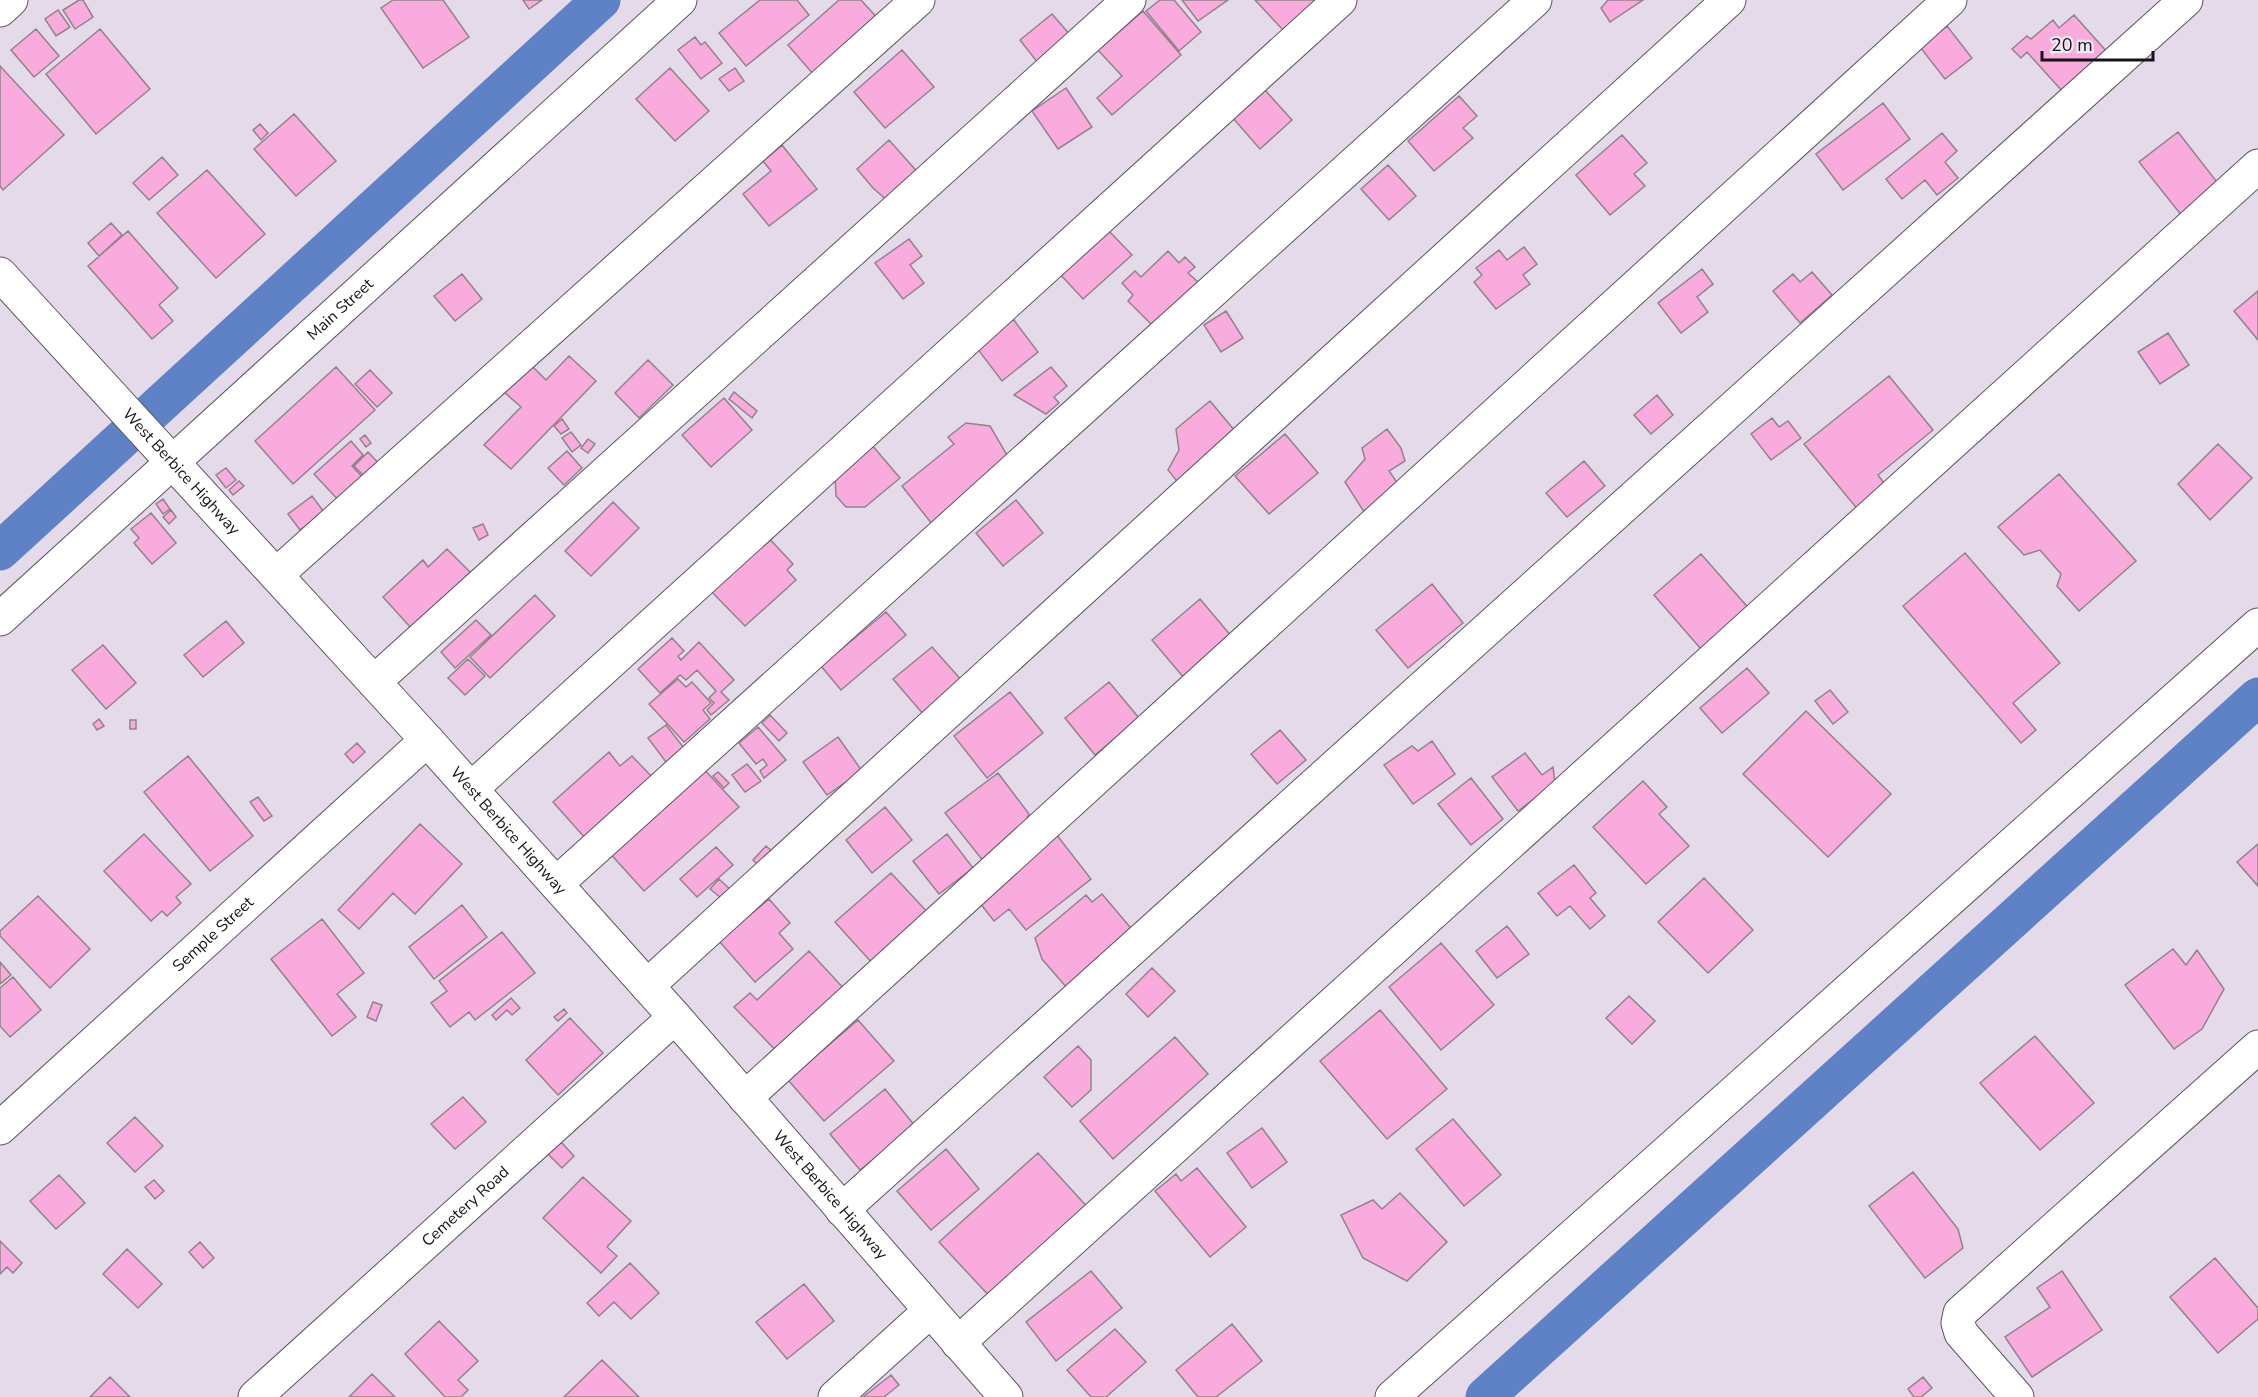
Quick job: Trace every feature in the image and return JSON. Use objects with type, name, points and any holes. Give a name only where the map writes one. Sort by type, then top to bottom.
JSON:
[{"type":"street","points":[[0,10],[11,0]]},
{"type":"street","name":"Main Street","points":[[0,619],[680,0]]},
{"type":"street","points":[[276,575],[918,0]]},
{"type":"street","points":[[374,682],[1130,0]]},
{"type":"street","points":[[471,789],[1340,0]]},
{"type":"street","points":[[556,884],[1535,0]]},
{"type":"street","points":[[647,986],[1729,0]]},
{"type":"street","points":[[745,1098],[1950,0]]},
{"type":"street","points":[[842,1210],[2186,0]]},
{"type":"street","points":[[958,1343],[2258,166]]},
{"type":"street","name":"West Berbice Highway","points":[[0,274],[471,789],[675,1017],[1006,1397]]},
{"type":"street","points":[[1392,1397],[2258,625]]},
{"type":"street","name":"Semple Street","points":[[0,1128],[427,740]]},
{"type":"street","name":"Cemetery Road","points":[[255,1397],[675,1017]]},
{"type":"street","points":[[2016,1397],[1961,1333],[1958,1323],[1960,1313],[2258,1047]]},
{"type":"street","points":[[835,1397],[930,1311]]},
{"type":"building","points":[[83,0],[93,17],[75,29],[63,10]]},
{"type":"building","points":[[393,0],[443,0],[469,37],[423,68],[381,8]]},
{"type":"building","points":[[523,0],[542,0],[529,9]]},
{"type":"building","points":[[760,0],[797,0],[809,15],[746,66],[719,33]]},
{"type":"building","points":[[839,0],[861,0],[880,21],[820,82],[788,45]]},
{"type":"building","points":[[1160,0],[1174,0],[1201,32],[1179,51],[1146,11]]},
{"type":"building","points":[[1182,0],[1228,0],[1198,21]]},
{"type":"building","points":[[1255,0],[1318,0],[1284,31]]},
{"type":"building","points":[[1608,0],[1643,0],[1610,22],[1601,8]]},
{"type":"building","points":[[58,10],[70,27],[56,36],[45,19]]},
{"type":"building","points":[[1143,11],[1181,55],[1112,115],[1097,98],[1122,76],[1098,50]]},
{"type":"building","points":[[1052,14],[1071,36],[1038,63],[1020,40]]},
{"type":"building","points":[[2074,15],[2108,53],[2063,92],[2027,52],[2021,58],[2012,49],[2027,36],[2031,39],[2053,20],[2059,28]]},
{"type":"building","points":[[1947,26],[1972,58],[1945,79],[1920,47]]},
{"type":"building","points":[[36,29],[59,56],[34,77],[11,50]]},
{"type":"building","points":[[100,29],[150,89],[96,134],[46,74]]},
{"type":"building","points":[[695,37],[701,45],[705,42],[722,63],[701,79],[678,50]]},
{"type":"building","points":[[902,50],[934,87],[885,128],[854,92]]},
{"type":"building","points":[[0,66],[64,135],[3,190],[0,186]]},
{"type":"building","points":[[670,68],[709,111],[675,141],[636,99]]},
{"type":"building","points":[[735,68],[744,81],[729,91],[719,79]]},
{"type":"building","points":[[1066,88],[1092,127],[1058,149],[1032,111]]},
{"type":"building","points":[[1264,89],[1292,120],[1260,149],[1232,117]]},
{"type":"building","points":[[1459,96],[1477,116],[1463,128],[1473,138],[1434,171],[1408,141]]},
{"type":"building","points":[[1883,103],[1910,139],[1843,190],[1816,154]]},
{"type":"building","points":[[294,114],[336,161],[296,196],[254,149]]},
{"type":"building","points":[[260,124],[268,133],[261,140],[253,130]]},
{"type":"building","points":[[2178,132],[2224,191],[2186,221],[2139,162]]},
{"type":"building","points":[[1942,133],[1957,151],[1945,162],[1958,178],[1937,195],[1925,180],[1902,199],[1886,179]]},
{"type":"building","points":[[1622,135],[1647,163],[1634,174],[1645,186],[1610,215],[1576,175]]},
{"type":"building","points":[[889,140],[921,176],[889,202],[857,169]]},
{"type":"building","points":[[782,145],[817,189],[769,226],[743,194],[771,171],[763,161]]},
{"type":"building","points":[[162,157],[178,175],[149,200],[133,183]]},
{"type":"building","points":[[1388,165],[1416,196],[1389,220],[1361,189]]},
{"type":"building","points":[[207,170],[265,234],[216,278],[157,213]]},
{"type":"building","points":[[111,223],[122,235],[99,256],[88,243]]},
{"type":"building","points":[[1108,230],[1132,255],[1083,299],[1060,274]]},
{"type":"building","points":[[128,231],[178,288],[159,305],[173,321],[152,339],[88,266]]},
{"type":"building","points":[[909,239],[922,256],[910,265],[924,283],[903,299],[875,263]]},
{"type":"building","points":[[1524,247],[1537,264],[1523,275],[1530,284],[1496,309],[1474,282],[1482,275],[1476,268],[1499,250],[1507,260]]},
{"type":"building","points":[[1168,251],[1179,263],[1185,257],[1195,267],[1188,273],[1198,282],[1154,327],[1128,301],[1133,295],[1122,283],[1135,271],[1141,277]]},
{"type":"building","points":[[1702,269],[1713,284],[1697,297],[1708,312],[1681,333],[1658,303]]},
{"type":"building","points":[[1812,272],[1832,295],[1800,323],[1773,291],[1793,274],[1800,282]]},
{"type":"building","points":[[462,274],[482,299],[455,321],[434,296]]},
{"type":"building","points":[[2258,291],[2258,340],[2234,311]]},
{"type":"building","points":[[1226,311],[1243,338],[1221,352],[1204,325]]},
{"type":"building","points":[[1013,319],[1038,352],[1002,381],[976,347]]},
{"type":"building","points":[[2168,333],[2189,365],[2160,384],[2138,352]]},
{"type":"building","points":[[569,356],[596,381],[511,469],[484,445],[521,407],[503,391],[529,363],[546,380]]},
{"type":"building","points":[[648,360],[673,385],[639,418],[615,393]]},
{"type":"building","points":[[336,367],[375,410],[293,484],[255,441]]},
{"type":"building","points":[[1051,367],[1067,386],[1054,397],[1059,403],[1046,414],[1014,395]]},
{"type":"building","points":[[370,370],[392,393],[377,407],[355,384]]},
{"type":"building","points":[[1889,376],[1933,430],[1878,475],[1888,488],[1859,511],[1804,444]]},
{"type":"building","points":[[734,392],[757,411],[752,418],[729,399]]},
{"type":"building","points":[[1657,395],[1673,415],[1651,434],[1634,415]]},
{"type":"building","points":[[724,398],[752,430],[711,467],[682,435]]},
{"type":"building","points":[[1210,401],[1240,437],[1180,485],[1168,470],[1179,450],[1176,429]]},
{"type":"building","points":[[1772,418],[1779,427],[1788,421],[1801,438],[1771,460],[1751,434]]},
{"type":"building","points":[[562,419],[569,429],[561,434],[554,426]]},
{"type":"building","points":[[966,423],[990,426],[1007,455],[932,524],[902,486],[954,444],[948,437]]},
{"type":"building","points":[[1387,429],[1401,448],[1405,461],[1389,471],[1403,491],[1366,515],[1345,482],[1365,459],[1362,448]]},
{"type":"building","points":[[571,432],[581,445],[572,452],[562,438]]},
{"type":"building","points":[[1285,434],[1318,473],[1269,514],[1235,476]]},
{"type":"building","points":[[365,435],[371,443],[366,447],[360,439]]},
{"type":"building","points":[[588,439],[595,444],[588,453],[581,448]]},
{"type":"building","points":[[351,441],[363,455],[352,466],[367,482],[342,504],[314,474]]},
{"type":"building","points":[[871,444],[900,478],[865,507],[846,507],[836,496],[835,474]]},
{"type":"building","points":[[2218,444],[2252,478],[2210,520],[2178,484]]},
{"type":"building","points":[[567,451],[582,468],[564,485],[548,468]]},
{"type":"building","points":[[368,452],[383,468],[369,481],[354,466]]},
{"type":"building","points":[[1584,461],[1605,486],[1567,517],[1546,493]]},
{"type":"building","points":[[226,468],[236,480],[226,488],[216,475]]},
{"type":"building","points":[[2059,474],[2136,561],[2079,611],[2057,586],[2061,574],[2040,550],[2024,555],[1998,527]]},
{"type":"building","points":[[239,481],[244,486],[233,495],[229,490]]},
{"type":"building","points":[[312,496],[324,512],[300,530],[288,514]]},
{"type":"building","points":[[163,499],[170,509],[163,514],[156,504]]},
{"type":"building","points":[[1016,500],[1043,533],[1003,566],[976,533]]},
{"type":"building","points":[[613,502],[639,528],[591,576],[565,551]]},
{"type":"building","points":[[171,510],[176,517],[169,524],[163,517]]},
{"type":"building","points":[[151,513],[176,543],[152,564],[134,543],[139,538],[131,529]]},
{"type":"building","points":[[483,524],[488,535],[479,540],[473,528]]},
{"type":"building","points":[[766,535],[793,564],[787,570],[796,580],[745,626],[708,588]]},
{"type":"building","points":[[447,549],[471,573],[411,628],[383,597],[423,560],[428,567]]},
{"type":"building","points":[[1965,553],[2060,663],[2013,703],[2036,730],[2021,743],[1903,606]]},
{"type":"building","points":[[1701,554],[1752,612],[1707,656],[1654,595]]},
{"type":"building","points":[[1432,584],[1463,623],[1408,668],[1376,630]]},
{"type":"building","points":[[535,595],[555,616],[490,678],[470,657]]},
{"type":"building","points":[[1200,599],[1232,637],[1184,678],[1152,640]]},
{"type":"building","points":[[886,612],[906,635],[841,690],[821,666]]},
{"type":"building","points":[[476,620],[491,635],[455,668],[441,652]]},
{"type":"building","points":[[226,621],[244,643],[203,677],[184,655]]},
{"type":"building","points":[[672,638],[684,651],[678,656],[681,660],[699,642],[734,680],[721,692],[729,700],[711,715],[707,710],[714,703],[709,698],[716,691],[697,670],[686,680],[680,675],[660,693],[638,669]]},
{"type":"building","points":[[103,645],[136,683],[106,709],[72,670]]},
{"type":"building","points":[[932,647],[963,682],[924,715],[893,679]]},
{"type":"building","points":[[468,659],[485,676],[465,695],[448,678]]},
{"type":"building","points":[[1747,668],[1769,693],[1722,733],[1700,708]]},
{"type":"building","points":[[678,679],[686,687],[692,682],[711,703],[703,710],[710,719],[684,742],[649,704]]},
{"type":"building","points":[[1109,682],[1139,718],[1095,755],[1065,718]]},
{"type":"building","points":[[1830,690],[1848,712],[1833,724],[1815,701]]},
{"type":"building","points":[[1010,692],[1043,733],[987,778],[954,736]]},
{"type":"building","points":[[1806,711],[1891,794],[1828,857],[1743,774]]},
{"type":"building","points":[[770,715],[787,733],[779,741],[762,723]]},
{"type":"building","points":[[99,719],[104,726],[97,730],[93,724]]},
{"type":"building","points":[[130,720],[136,720],[136,729],[130,729]]},
{"type":"building","points":[[666,725],[684,748],[666,762],[648,738]]},
{"type":"building","points":[[758,727],[786,760],[764,778],[760,771],[767,765],[763,759],[756,764],[739,743]]},
{"type":"building","points":[[1280,730],[1306,760],[1277,784],[1251,754]]},
{"type":"building","points":[[838,737],[862,771],[827,795],[803,762]]},
{"type":"building","points":[[1432,741],[1455,774],[1413,804],[1384,765],[1412,746],[1418,751]]},
{"type":"building","points":[[357,743],[365,752],[353,763],[345,754]]},
{"type":"building","points":[[609,752],[620,766],[632,756],[653,778],[586,839],[553,802]]},
{"type":"building","points":[[1525,753],[1542,775],[1553,767],[1555,783],[1518,811],[1492,777]]},
{"type":"building","points":[[188,756],[253,836],[210,871],[144,792]]},
{"type":"building","points":[[747,764],[761,781],[745,792],[732,775]]},
{"type":"building","points":[[702,767],[739,807],[644,891],[607,850]]},
{"type":"building","points":[[718,772],[729,783],[724,788],[713,776]]},
{"type":"building","points":[[998,773],[1029,814],[1017,837],[984,862],[945,813]]},
{"type":"building","points":[[1471,778],[1503,819],[1471,845],[1438,804]]},
{"type":"building","points":[[1643,781],[1667,807],[1659,814],[1689,846],[1646,884],[1593,827]]},
{"type":"building","points":[[258,797],[272,816],[264,821],[250,802]]},
{"type":"building","points":[[885,807],[912,840],[872,873],[846,840]]},
{"type":"building","points":[[420,824],[462,864],[415,914],[393,893],[359,929],[338,910]]},
{"type":"building","points":[[144,834],[191,884],[176,897],[181,903],[167,916],[162,911],[151,921],[104,871]]},
{"type":"building","points":[[947,834],[973,868],[939,894],[913,861]]},
{"type":"building","points":[[1056,834],[1091,879],[1026,930],[1009,909],[994,921],[976,898]]},
{"type":"building","points":[[2258,844],[2258,886],[2237,862]]},
{"type":"building","points":[[766,846],[776,855],[762,869],[753,860]]},
{"type":"building","points":[[716,847],[733,865],[697,897],[680,879]]},
{"type":"building","points":[[1574,865],[1596,893],[1590,898],[1605,916],[1590,929],[1570,906],[1557,916],[1538,893]]},
{"type":"building","points":[[891,873],[929,914],[873,964],[835,922]]},
{"type":"building","points":[[1704,878],[1753,930],[1708,973],[1658,922]]},
{"type":"building","points":[[719,879],[734,893],[726,902],[710,889]]},
{"type":"building","points":[[1102,894],[1135,933],[1067,988],[1042,959],[1035,938],[1086,895],[1092,902]]},
{"type":"building","points":[[38,896],[90,949],[50,988],[0,936],[0,931]]},
{"type":"building","points":[[769,899],[790,923],[779,933],[793,949],[755,982],[719,941]]},
{"type":"building","points":[[462,905],[487,937],[434,979],[409,947]]},
{"type":"building","points":[[322,919],[364,973],[337,994],[356,1017],[332,1036],[271,959]]},
{"type":"building","points":[[1507,926],[1529,954],[1497,978],[1476,951]]},
{"type":"building","points":[[502,932],[535,973],[475,1020],[469,1012],[450,1027],[431,1003],[447,991],[439,981]]},
{"type":"building","points":[[1441,943],[1494,1005],[1441,1050],[1389,987]]},
{"type":"building","points":[[2173,949],[2186,965],[2197,950],[2224,989],[2202,1029],[2174,1049],[2125,985]]},
{"type":"building","points":[[809,951],[848,993],[781,1056],[734,1007],[750,993],[757,1000]]},
{"type":"building","points":[[0,962],[11,975],[0,984]]},
{"type":"building","points":[[1152,968],[1175,991],[1148,1017],[1126,994]]},
{"type":"building","points":[[13,977],[41,1010],[10,1037],[0,1026],[0,988]]},
{"type":"building","points":[[1629,996],[1655,1021],[1632,1044],[1606,1018]]},
{"type":"building","points":[[511,998],[520,1008],[512,1015],[507,1010],[496,1020],[492,1015]]},
{"type":"building","points":[[373,1002],[382,1005],[376,1021],[367,1017]]},
{"type":"building","points":[[564,1009],[567,1013],[558,1021],[554,1017]]},
{"type":"building","points":[[1380,1010],[1447,1089],[1387,1139],[1320,1061]]},
{"type":"building","points":[[570,1018],[603,1053],[558,1095],[526,1060]]},
{"type":"building","points":[[858,1020],[894,1061],[824,1121],[788,1080]]},
{"type":"building","points":[[2035,1036],[2094,1103],[2040,1150],[1980,1083]]},
{"type":"building","points":[[1175,1037],[1208,1074],[1113,1159],[1080,1121]]},
{"type":"building","points":[[1078,1046],[1091,1060],[1091,1090],[1072,1107],[1044,1077]]},
{"type":"building","points":[[885,1089],[915,1126],[860,1170],[830,1134]]},
{"type":"building","points":[[463,1097],[486,1122],[455,1149],[431,1124]]},
{"type":"building","points":[[135,1117],[163,1146],[135,1172],[107,1143]]},
{"type":"building","points":[[1453,1119],[1501,1175],[1464,1206],[1416,1149]]},
{"type":"building","points":[[1262,1128],[1287,1162],[1252,1188],[1227,1153]]},
{"type":"building","points":[[561,1142],[574,1156],[562,1168],[548,1154]]},
{"type":"building","points":[[946,1149],[979,1189],[931,1230],[897,1191]]},
{"type":"building","points":[[1038,1153],[1091,1211],[993,1300],[939,1242]]},
{"type":"building","points":[[1197,1168],[1246,1227],[1210,1257],[1155,1191],[1176,1174],[1181,1181]]},
{"type":"building","points":[[1913,1172],[1958,1229],[1963,1248],[1925,1278],[1869,1206]]},
{"type":"building","points":[[59,1175],[85,1203],[56,1229],[30,1201]]},
{"type":"building","points":[[583,1177],[631,1221],[607,1247],[617,1256],[601,1273],[543,1218]]},
{"type":"building","points":[[154,1180],[164,1191],[155,1199],[145,1187]]},
{"type":"building","points":[[1400,1193],[1447,1242],[1407,1281],[1363,1258],[1341,1215],[1373,1200],[1382,1209]]},
{"type":"building","points":[[0,1241],[22,1263],[13,1273],[7,1267],[0,1274]]},
{"type":"building","points":[[200,1242],[214,1258],[203,1268],[189,1252]]},
{"type":"building","points":[[127,1249],[162,1284],[138,1308],[103,1274]]},
{"type":"building","points":[[2215,1258],[2258,1308],[2258,1319],[2218,1353],[2170,1297]]},
{"type":"building","points":[[630,1263],[659,1293],[631,1319],[614,1302],[599,1316],[587,1303]]},
{"type":"building","points":[[1091,1271],[1122,1308],[1056,1361],[1026,1322]]},
{"type":"building","points":[[2062,1271],[2102,1330],[2032,1377],[2005,1337],[2050,1307],[2037,1288]]},
{"type":"building","points":[[804,1284],[834,1321],[787,1359],[756,1322]]},
{"type":"building","points":[[439,1321],[478,1361],[458,1380],[468,1390],[461,1397],[445,1397],[405,1354]]},
{"type":"building","points":[[1232,1324],[1262,1361],[1216,1397],[1198,1397],[1176,1370]]},
{"type":"building","points":[[1115,1329],[1146,1362],[1106,1397],[1091,1397],[1067,1370]]},
{"type":"building","points":[[602,1360],[639,1397],[564,1397]]},
{"type":"building","points":[[372,1374],[395,1397],[349,1397]]},
{"type":"building","points":[[891,1375],[899,1385],[884,1397],[863,1397]]},
{"type":"building","points":[[110,1377],[130,1397],[90,1397]]},
{"type":"building","points":[[1923,1377],[1932,1388],[1921,1397],[1914,1397],[1908,1389]]},
{"type":"waterway","points":[[0,551],[601,0]]},
{"type":"waterway","points":[[1485,1397],[2258,697]]}]
